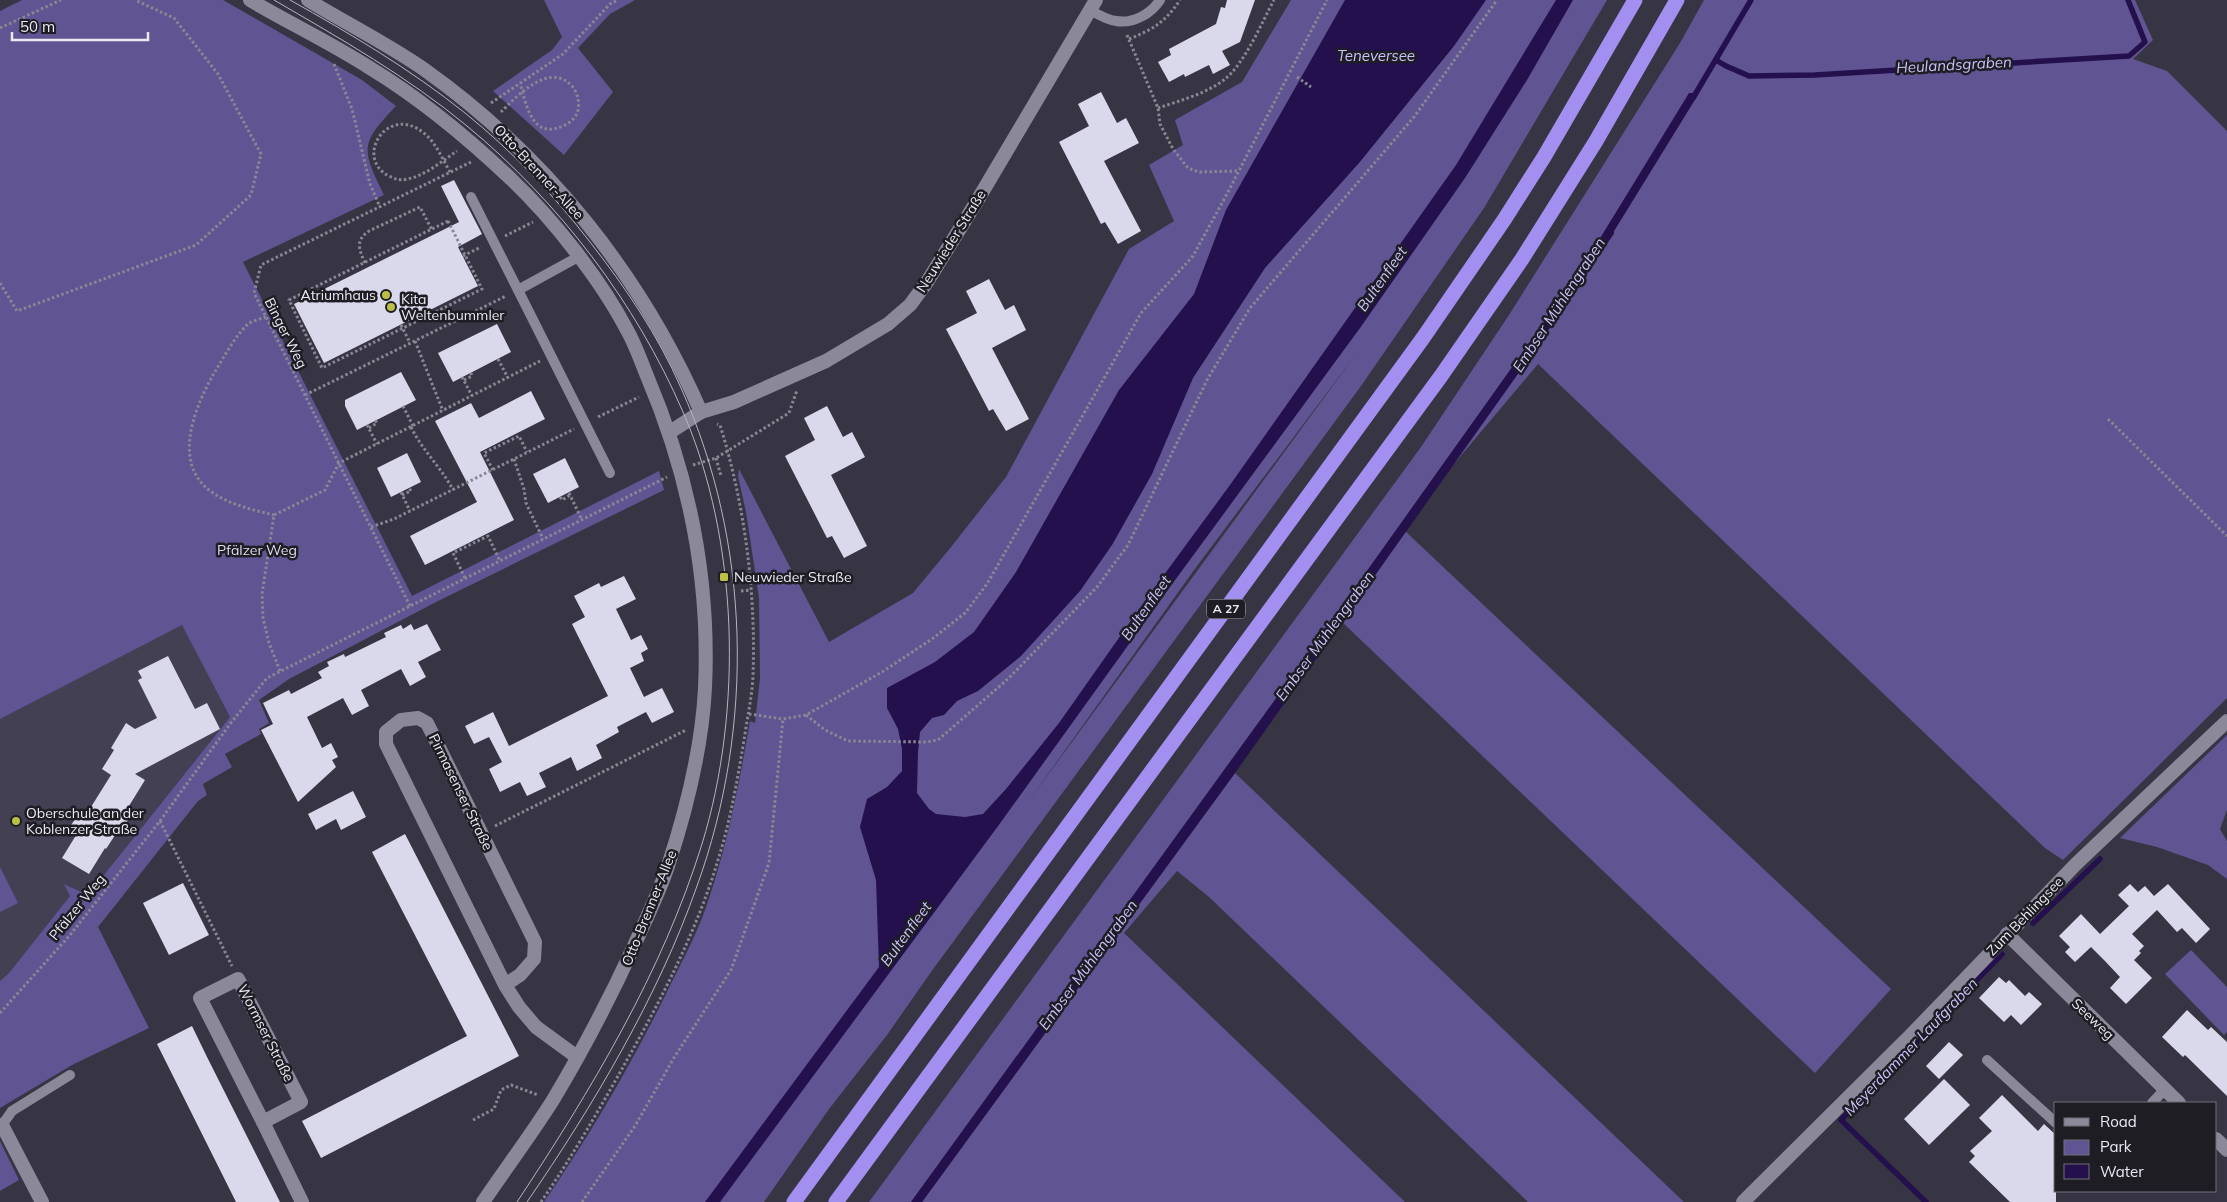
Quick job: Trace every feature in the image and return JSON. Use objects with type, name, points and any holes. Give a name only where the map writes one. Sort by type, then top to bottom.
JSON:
[{"type":"highway","name":"A 27","points":[[794,1202],[1423,338],[1539,165],[1635,0]]},
{"type":"highway","name":"A 27","points":[[836,1202],[1452,360],[1522,259],[1596,141],[1677,0]]},
{"type":"street","name":"Otto-Brenner-Allee","points":[[250,0],[370,68],[436,114],[514,182],[578,257],[599,284],[628,331],[670,432],[681,469],[700,560],[706,658],[702,722],[688,801],[667,869],[626,964],[602,1013],[552,1100],[483,1202]]},
{"type":"street","name":"Otto-Brenner-Allee","points":[[308,0],[388,46],[423,69],[479,111],[562,192],[614,256],[649,311],[689,384],[701,412]]},
{"type":"street","name":"Neuwieder Straße","points":[[701,412],[734,402],[852,347],[888,324],[910,304],[927,282],[972,209],[1093,5]]},
{"type":"street","points":[[670,432],[701,412]]},
{"type":"street","name":"Pirmasenser Straße","points":[[505,985],[520,975],[534,959],[535,942],[427,724],[418,718],[401,720],[386,732],[386,744],[505,985],[536,1027],[577,1057]]},
{"type":"street","name":"Zum Behlingsee","points":[[1743,1202],[1910,1036],[2076,864],[2227,721]]},
{"type":"street","name":"Seeweg","points":[[2007,934],[2179,1102]]},
{"type":"street","name":"Wormser Straße","points":[[262,1122],[301,1102],[238,979],[200,998],[262,1122],[302,1202]]},
{"type":"street","points":[[2,1126],[42,1202]]},
{"type":"street","points":[[2217,1140],[2227,1150]]},
{"type":"lane","points":[[1093,5],[1115,22],[1134,20],[1153,11],[1160,0]]},
{"type":"lane","points":[[471,197],[610,474]]},
{"type":"lane","points":[[518,290],[578,257]]},
{"type":"lane","points":[[1987,1060],[2054,1121]]},
{"type":"lane","points":[[2,1126],[12,1111],[70,1075]]},
{"type":"lane","points":[[2153,1102],[2165,1089]]},
{"type":"path","points":[[0,28],[61,0]]},
{"type":"path","points":[[0,283],[16,311],[196,245],[251,195],[261,154],[218,74],[174,18],[135,0]]},
{"type":"path","points":[[479,111],[563,54],[610,4],[618,0]]},
{"type":"path","points":[[1158,108],[1193,96],[1226,79],[1244,56],[1274,0]]},
{"type":"path","points":[[749,714],[783,719],[806,715],[882,672],[932,639],[966,613],[988,584],[1141,313],[1193,256],[1239,172],[1327,0]]},
{"type":"path","points":[[806,715],[826,730],[848,741],[926,742],[938,740],[1009,678],[1097,587],[1128,546],[1207,380],[1250,308],[1414,117],[1497,0]]},
{"type":"path","points":[[1115,22],[1127,33],[1158,108],[1160,124],[1173,149],[1188,168],[1199,172],[1239,172]]},
{"type":"path","points":[[332,46],[334,63],[352,109],[370,184],[380,207]]},
{"type":"path","points":[[1297,77],[1311,87]]},
{"type":"path","points":[[520,84],[525,104],[533,121],[542,129],[553,130],[566,125],[574,119]]},
{"type":"path","points":[[382,132],[393,124],[406,124],[425,134],[450,172]]},
{"type":"path","name":"Binger Weg","points":[[410,606],[254,293],[261,265],[485,156]]},
{"type":"path","points":[[365,263],[358,249],[363,235],[369,231],[420,207],[432,230]]},
{"type":"path","points":[[448,221],[482,289],[402,326],[322,368],[289,300],[432,230],[448,221]]},
{"type":"path","points":[[305,395],[518,290]]},
{"type":"path","points":[[266,317],[249,324],[221,362],[194,414],[189,449],[197,477],[211,492],[237,505],[274,515],[325,490],[339,463],[551,356]]},
{"type":"path","points":[[402,326],[410,343]]},
{"type":"path","points":[[415,341],[443,410]]},
{"type":"path","points":[[498,359],[508,378]]},
{"type":"path","name":"Pfälzer Weg","points":[[0,1013],[70,935],[160,821],[230,724],[266,678],[681,469],[716,458],[789,413],[804,371]]},
{"type":"path","points":[[471,373],[472,376],[463,378],[472,396]]},
{"type":"path","points":[[371,527],[410,511],[653,390]]},
{"type":"path","points":[[403,406],[417,439],[443,472],[453,490]]},
{"type":"path","points":[[541,1202],[607,1096],[664,993],[701,909],[719,859],[737,783],[749,714],[753,677],[750,590],[746,548],[728,450],[720,426],[704,417],[701,412]]},
{"type":"path","points":[[2108,419],[2227,536]]},
{"type":"path","points":[[375,420],[377,423],[368,426],[377,444]]},
{"type":"path","points":[[493,470],[484,453],[518,434],[527,452]]},
{"type":"path","points":[[716,458],[721,476]]},
{"type":"path","points":[[514,459],[520,475],[526,503],[543,539]]},
{"type":"path","points":[[409,488],[410,491],[402,494],[410,511]]},
{"type":"path","points":[[560,497],[562,500],[569,494],[582,520]]},
{"type":"path","points":[[274,515],[262,602],[263,618],[269,643],[280,671]]},
{"type":"path","points":[[466,578],[453,554],[487,535],[500,561]]},
{"type":"path","points":[[741,591],[750,590]]},
{"type":"path","points":[[582,1202],[635,1126],[675,1056],[731,970],[770,863],[783,719]]},
{"type":"path","points":[[481,833],[702,722]]},
{"type":"path","points":[[160,821],[238,979]]},
{"type":"path","points":[[473,1120],[494,1109],[501,1090],[511,1084],[552,1100]]},
{"type":"shaded area","points":[[182,624],[230,717],[88,895],[65,884],[70,896],[9,973],[0,981],[0,719]]},
{"type":"green space","points":[[22,0],[223,0],[362,80],[396,106],[376,129],[370,138],[368,147],[371,167],[384,195],[243,262],[412,596],[659,471],[664,490],[438,601],[289,679],[259,700],[269,723],[259,729],[261,734],[225,754],[232,767],[203,784],[207,795],[198,801],[98,927],[149,1028],[72,1065],[0,1108],[0,981],[9,973],[70,896],[64,884],[88,895],[230,717],[182,625],[0,719],[0,11]]},
{"type":"green space","points":[[544,0],[635,0],[610,14],[578,48],[613,92],[564,155],[493,91],[552,50],[562,37]]},
{"type":"green space","points":[[1291,0],[1607,0],[1484,208],[1361,386],[931,972],[887,1035],[829,1109],[764,1202],[544,1202],[578,1151],[639,1046],[697,931],[720,863],[737,793],[750,721],[755,723],[760,678],[759,598],[746,512],[738,476],[739,469],[829,642],[913,593],[1006,477],[1129,249],[1174,221],[1149,165],[1183,145],[1175,120],[1242,82]],"holes":[[[1356,354],[1028,802],[1197,566]]]},
{"type":"green space","points":[[1704,0],[2135,0],[2153,40],[2133,59],[2167,71],[2227,131],[2227,698],[2063,860],[2045,848],[1538,364],[1448,471],[1532,354],[1614,234],[1614,231],[1699,93],[1690,93],[1596,245],[1540,328],[1285,686],[911,1202],[869,1202],[1421,447],[1509,315],[1680,43]]},
{"type":"green space","points":[[1405,531],[1891,989],[1815,1073],[1342,622]]},
{"type":"green space","points":[[2227,735],[2227,810],[2220,829],[2227,841],[2227,879],[2208,865],[2157,847],[2120,838]]},
{"type":"green space","points":[[1235,773],[1684,1202],[1528,1202],[1209,897],[1177,871],[1124,933],[1405,1202],[922,1202]]},
{"type":"green space","points":[[0,867],[18,903],[0,912]]},
{"type":"green space","points":[[2191,950],[2227,987],[2227,1032],[2224,1035],[2165,974]]},
{"type":"green space","points":[[0,1141],[19,1180],[0,1191]]},
{"type":"water","name":"Teneversee","points":[[1345,0],[1486,0],[1454,46],[1359,163],[1265,268],[1193,378],[1152,474],[1112,545],[1080,591],[1021,656],[978,691],[957,701],[944,715],[932,718],[920,732],[917,793],[929,809],[936,814],[965,817],[983,814],[1006,789],[1059,723],[1456,165],[1556,0],[1573,0],[1527,80],[1465,178],[1360,328],[1001,822],[720,1202],[705,1202],[879,967],[876,880],[860,827],[867,799],[887,787],[902,771],[902,749],[898,729],[887,708],[887,688],[935,662],[974,632],[1016,572],[1119,390],[1194,294],[1226,210]]},
{"type":"water","name":"Embser Mühlengraben","points":[[1689,93],[1699,93],[1614,233],[1532,354],[1235,773],[922,1202],[911,1202],[1285,686],[1540,328],[1596,245]]},
{"type":"building","points":[[1227,0],[1255,0],[1240,42],[1222,51],[1230,65],[1213,74],[1209,65],[1185,77],[1184,74],[1169,82],[1158,62],[1171,55],[1169,49],[1216,24],[1221,7],[1225,8]]},
{"type":"building","points":[[1101,92],[1117,123],[1126,118],[1139,143],[1104,161],[1141,231],[1118,244],[1105,222],[1101,224],[1059,142],[1089,126],[1078,104]]},
{"type":"building","name":"Atriumhaus","points":[[454,180],[482,234],[458,247],[478,286],[324,363],[294,304],[459,222],[441,186]]},
{"type":"building","points":[[989,279],[1005,310],[1014,305],[1026,330],[992,348],[1029,419],[1006,431],[993,409],[989,411],[946,329],[977,313],[966,291]]},
{"type":"building","points":[[497,324],[511,352],[453,382],[438,353]]},
{"type":"building","points":[[401,372],[416,400],[357,430],[345,406],[345,400]]},
{"type":"building","points":[[531,391],[545,419],[480,452],[514,520],[425,565],[410,536],[477,502],[435,421],[471,403],[479,418]]},
{"type":"building","points":[[827,406],[843,437],[852,432],[865,457],[831,475],[867,546],[844,558],[832,536],[827,538],[785,456],[815,440],[804,418]]},
{"type":"building","points":[[407,453],[421,482],[391,497],[377,468]]},
{"type":"building","points":[[565,458],[579,487],[548,503],[533,474]]},
{"type":"building","points":[[624,576],[636,599],[616,609],[631,640],[641,635],[648,649],[641,653],[644,661],[630,668],[644,697],[662,688],[674,712],[652,723],[646,712],[617,727],[619,732],[596,745],[602,758],[577,771],[571,757],[539,773],[546,787],[527,796],[520,782],[500,792],[489,769],[502,762],[489,737],[474,744],[465,726],[493,712],[509,746],[608,696],[572,624],[585,617],[574,596],[599,583],[601,587]]},
{"type":"building","points":[[411,624],[414,630],[427,624],[441,650],[418,662],[426,677],[410,686],[401,669],[361,690],[369,706],[352,715],[343,698],[307,717],[322,748],[331,743],[338,757],[332,760],[336,767],[298,802],[261,730],[273,724],[263,703],[289,690],[291,694],[322,678],[318,672],[329,666],[327,662],[344,654],[345,657],[386,637],[384,633],[401,625],[403,629]]},
{"type":"building","points":[[168,656],[195,709],[207,703],[220,729],[135,774],[145,780],[124,814],[129,818],[122,831],[119,829],[105,848],[89,874],[62,858],[78,832],[70,827],[80,811],[86,815],[111,775],[102,769],[114,750],[111,748],[126,723],[135,729],[157,718],[138,680],[142,678],[138,671]]},
{"type":"building","points":[[353,791],[366,817],[341,830],[336,819],[316,830],[308,814]]},
{"type":"building","points":[[405,834],[519,1056],[321,1158],[302,1121],[467,1036],[372,852]]},
{"type":"building","points":[[183,883],[209,935],[169,955],[143,903]]},
{"type":"building","points":[[2130,884],[2138,892],[2145,886],[2154,896],[2168,884],[2210,929],[2196,943],[2182,928],[2177,932],[2157,910],[2132,934],[2144,946],[2139,951],[2141,953],[2134,960],[2152,978],[2126,1004],[2110,988],[2120,977],[2104,960],[2091,947],[2075,962],[2065,952],[2070,947],[2059,936],[2081,914],[2100,934],[2129,906],[2118,895]]},
{"type":"building","points":[[1999,977],[2006,983],[2009,980],[2025,996],[2029,992],[2042,1004],[2021,1025],[2011,1015],[2004,1022],[1979,998]]},
{"type":"building","points":[[2187,1010],[2208,1030],[2211,1027],[2227,1042],[2227,1096],[2185,1055],[2183,1057],[2162,1037]]},
{"type":"building","points":[[192,1026],[280,1202],[236,1202],[157,1044]]},
{"type":"building","points":[[1949,1042],[1963,1055],[1939,1079],[1926,1066]]},
{"type":"building","points":[[1944,1079],[1970,1105],[1929,1145],[1904,1119]]},
{"type":"building","points":[[2002,1095],[2038,1131],[2044,1124],[2054,1133],[2054,1192],[2056,1192],[2056,1202],[2010,1202],[1969,1162],[1975,1156],[1970,1151],[1992,1131],[1979,1118]]},
{"type":"waterway","points":[[1693,98],[1751,0]]},
{"type":"waterway","name":"Heulandsgraben","points":[[1716,60],[1749,76],[1815,75],[2129,56],[2145,42],[2128,0]]},
{"type":"waterway","name":"Meyerdammer Laufgraben","points":[[2033,923],[2100,859]]},
{"type":"waterway","name":"Meyerdammer Laufgraben","points":[[1926,1202],[1841,1120],[2002,954]]},
{"type":"tram line","points":[[274,0],[374,59],[445,108],[501,156],[533,187],[563,221],[618,294],[664,372],[683,412],[702,462],[715,515],[724,570],[729,626],[729,683],[724,738],[715,793],[702,844],[686,892],[667,939],[622,1029],[572,1117],[517,1202]]},
{"type":"tram line","points":[[290,0],[380,53],[465,113],[531,173],[561,207],[616,276],[662,349],[681,388],[704,447],[721,509],[732,571],[737,635],[736,699],[729,762],[716,825],[697,886],[681,928],[643,1009],[600,1089],[527,1202]]},
{"type":"place","name":"Atriumhaus","points":[[386,295]]},
{"type":"place","name":"Kita Weltenbummler","points":[[391,307]]},
{"type":"place","name":"Neuwieder Straße","points":[[724,577]]},
{"type":"place","name":"Oberschule an der Koblenzer Straße","points":[[16,821]]},
{"type":"water label","name":"Bultenfleet","points":[[1382,279]]},
{"type":"water label","name":"Bultenfleet","points":[[1146,608]]},
{"type":"water label","name":"Bultenfleet","points":[[906,934]]}]
